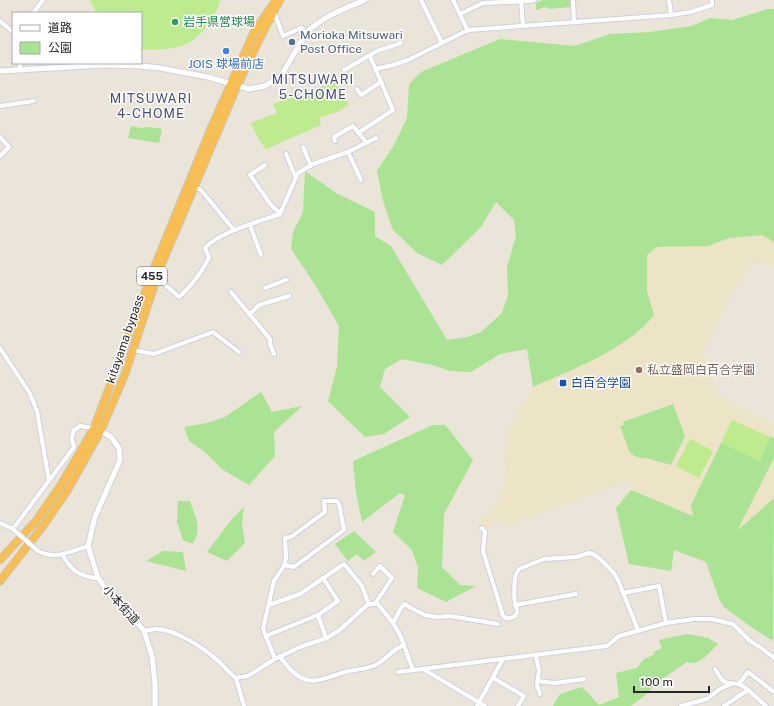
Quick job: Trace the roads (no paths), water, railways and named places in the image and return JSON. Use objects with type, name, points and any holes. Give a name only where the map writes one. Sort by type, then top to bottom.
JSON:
[{"type":"highway","name":"kitayama bypass","points":[[0,581],[43,526],[67,491],[125,374],[156,281],[254,32],[276,0]]},
{"type":"highway","name":"kitayama bypass","points":[[0,560],[36,521],[98,429],[156,263],[234,84],[280,0]]},
{"type":"street","points":[[34,12],[43,0]]},
{"type":"street","points":[[0,71],[104,65],[141,66],[208,77],[249,89],[265,86],[281,76],[306,33],[321,20],[334,12],[365,0]]},
{"type":"street","points":[[453,0],[468,31]]},
{"type":"street","points":[[460,14],[483,3],[521,2],[534,0]]},
{"type":"street","points":[[573,0],[574,22]]},
{"type":"street","points":[[669,0],[671,15]]},
{"type":"street","points":[[375,69],[393,66],[408,60],[468,31],[671,15],[691,12],[712,5],[712,0]]},
{"type":"street","points":[[423,1],[442,43]]},
{"type":"street","points":[[521,2],[523,26]]},
{"type":"street","points":[[274,12],[283,36],[301,28],[306,33]]},
{"type":"street","points":[[0,21],[12,31]]},
{"type":"street","points":[[344,70],[378,51],[401,43]]},
{"type":"street","points":[[358,133],[393,110],[370,56]]},
{"type":"street","points":[[20,64],[20,70]]},
{"type":"street","points":[[357,89],[361,95],[381,82]]},
{"type":"street","points":[[0,106],[34,101]]},
{"type":"street","points":[[335,141],[334,137],[353,126],[366,142]]},
{"type":"street","points":[[0,137],[9,147],[0,156]]},
{"type":"street","points":[[156,281],[164,283],[179,297],[194,283],[209,258],[205,248],[208,243],[234,230],[280,213],[298,173],[311,166],[348,152],[376,138]]},
{"type":"street","points":[[303,147],[311,166]]},
{"type":"street","points":[[348,152],[361,180]]},
{"type":"street","points":[[286,154],[296,178]]},
{"type":"street","points":[[265,165],[250,175],[270,206],[280,213]]},
{"type":"street","points":[[194,187],[200,190],[234,230]]},
{"type":"street","points":[[250,225],[261,255]]},
{"type":"street","points":[[265,288],[286,280]]},
{"type":"street","points":[[231,292],[270,339],[270,344],[274,354]]},
{"type":"street","points":[[250,314],[259,305],[289,296]]},
{"type":"street","points":[[133,350],[154,354],[213,332],[239,352]]},
{"type":"street","points":[[0,348],[29,392],[37,411],[49,481]]},
{"type":"street","points":[[12,529],[74,447],[72,440],[73,431],[80,426],[98,429]]},
{"type":"street","name":"小本街道","points":[[98,429],[111,437],[119,448],[120,460],[94,517],[88,546],[98,578],[114,600],[131,615],[144,632],[152,656],[155,684],[155,706]]},
{"type":"street","points":[[275,659],[263,629],[274,581],[284,565],[286,558],[284,538],[291,537],[325,512],[324,501],[337,501],[339,504],[344,530],[294,567],[284,565]]},
{"type":"street","points":[[0,523],[12,529],[38,551],[46,555],[62,554],[88,546]]},
{"type":"street","points":[[482,528],[485,532],[483,551],[504,616],[508,619],[516,615],[517,611],[514,594],[517,571],[525,566],[550,558],[576,557],[585,554],[593,554],[600,558],[614,573],[638,630]]},
{"type":"street","points":[[62,554],[68,565],[75,572],[87,577],[98,578]]},
{"type":"street","points":[[268,605],[300,594],[344,564],[362,586],[369,605]]},
{"type":"street","points":[[373,574],[380,566],[392,578],[375,604]]},
{"type":"street","points":[[266,636],[318,615],[338,600],[323,578]]},
{"type":"street","points":[[623,593],[659,586],[666,623]]},
{"type":"street","points":[[515,605],[576,594]]},
{"type":"street","points":[[236,678],[248,676],[280,656],[326,638],[341,629],[369,605],[377,603],[392,622],[404,645],[413,670]]},
{"type":"street","points":[[392,622],[405,604],[425,615],[437,617],[450,616],[498,624]]},
{"type":"street","points":[[318,615],[326,638]]},
{"type":"street","points":[[398,672],[607,646],[619,636],[666,623],[688,619],[703,619],[733,624],[750,641],[774,658]]},
{"type":"street","points":[[144,632],[155,628],[174,633],[193,642],[216,659],[236,678],[244,706]]},
{"type":"street","points":[[280,656],[282,661],[297,676],[305,680],[317,681],[347,671],[378,664],[392,651],[404,645]]},
{"type":"street","points":[[536,656],[539,670],[537,686],[540,694]]},
{"type":"street","points":[[478,704],[503,659]]},
{"type":"street","points":[[422,669],[478,704],[485,706]]},
{"type":"street","points":[[715,669],[722,680],[727,683],[739,684],[766,706]]},
{"type":"street","points":[[739,684],[748,672],[774,692]]},
{"type":"street","points":[[493,678],[524,696],[518,706]]},
{"type":"street","points":[[537,681],[556,683],[584,680]]},
{"type":"street","points":[[681,706],[707,699],[720,689],[732,683]]},
{"type":"street","points":[[724,706],[748,690]]},
{"type":"place","name":"岩手県営球場","points":[[175,22]]},
{"type":"place","name":"Morioka Mitsuwari Post Office","points":[[292,42]]},
{"type":"place","name":"JOIS 球場前店","points":[[226,51]]},
{"type":"place","name":"私立盛岡白百合学園","points":[[639,370]]},
{"type":"place","name":"白百合学園","points":[[563,383]]},
{"type":"district","name":"MITSUWARI 5-CHOME","points":[[313,86]]},
{"type":"district","name":"MITSUWARI 4-CHOME","points":[[151,106]]}]
